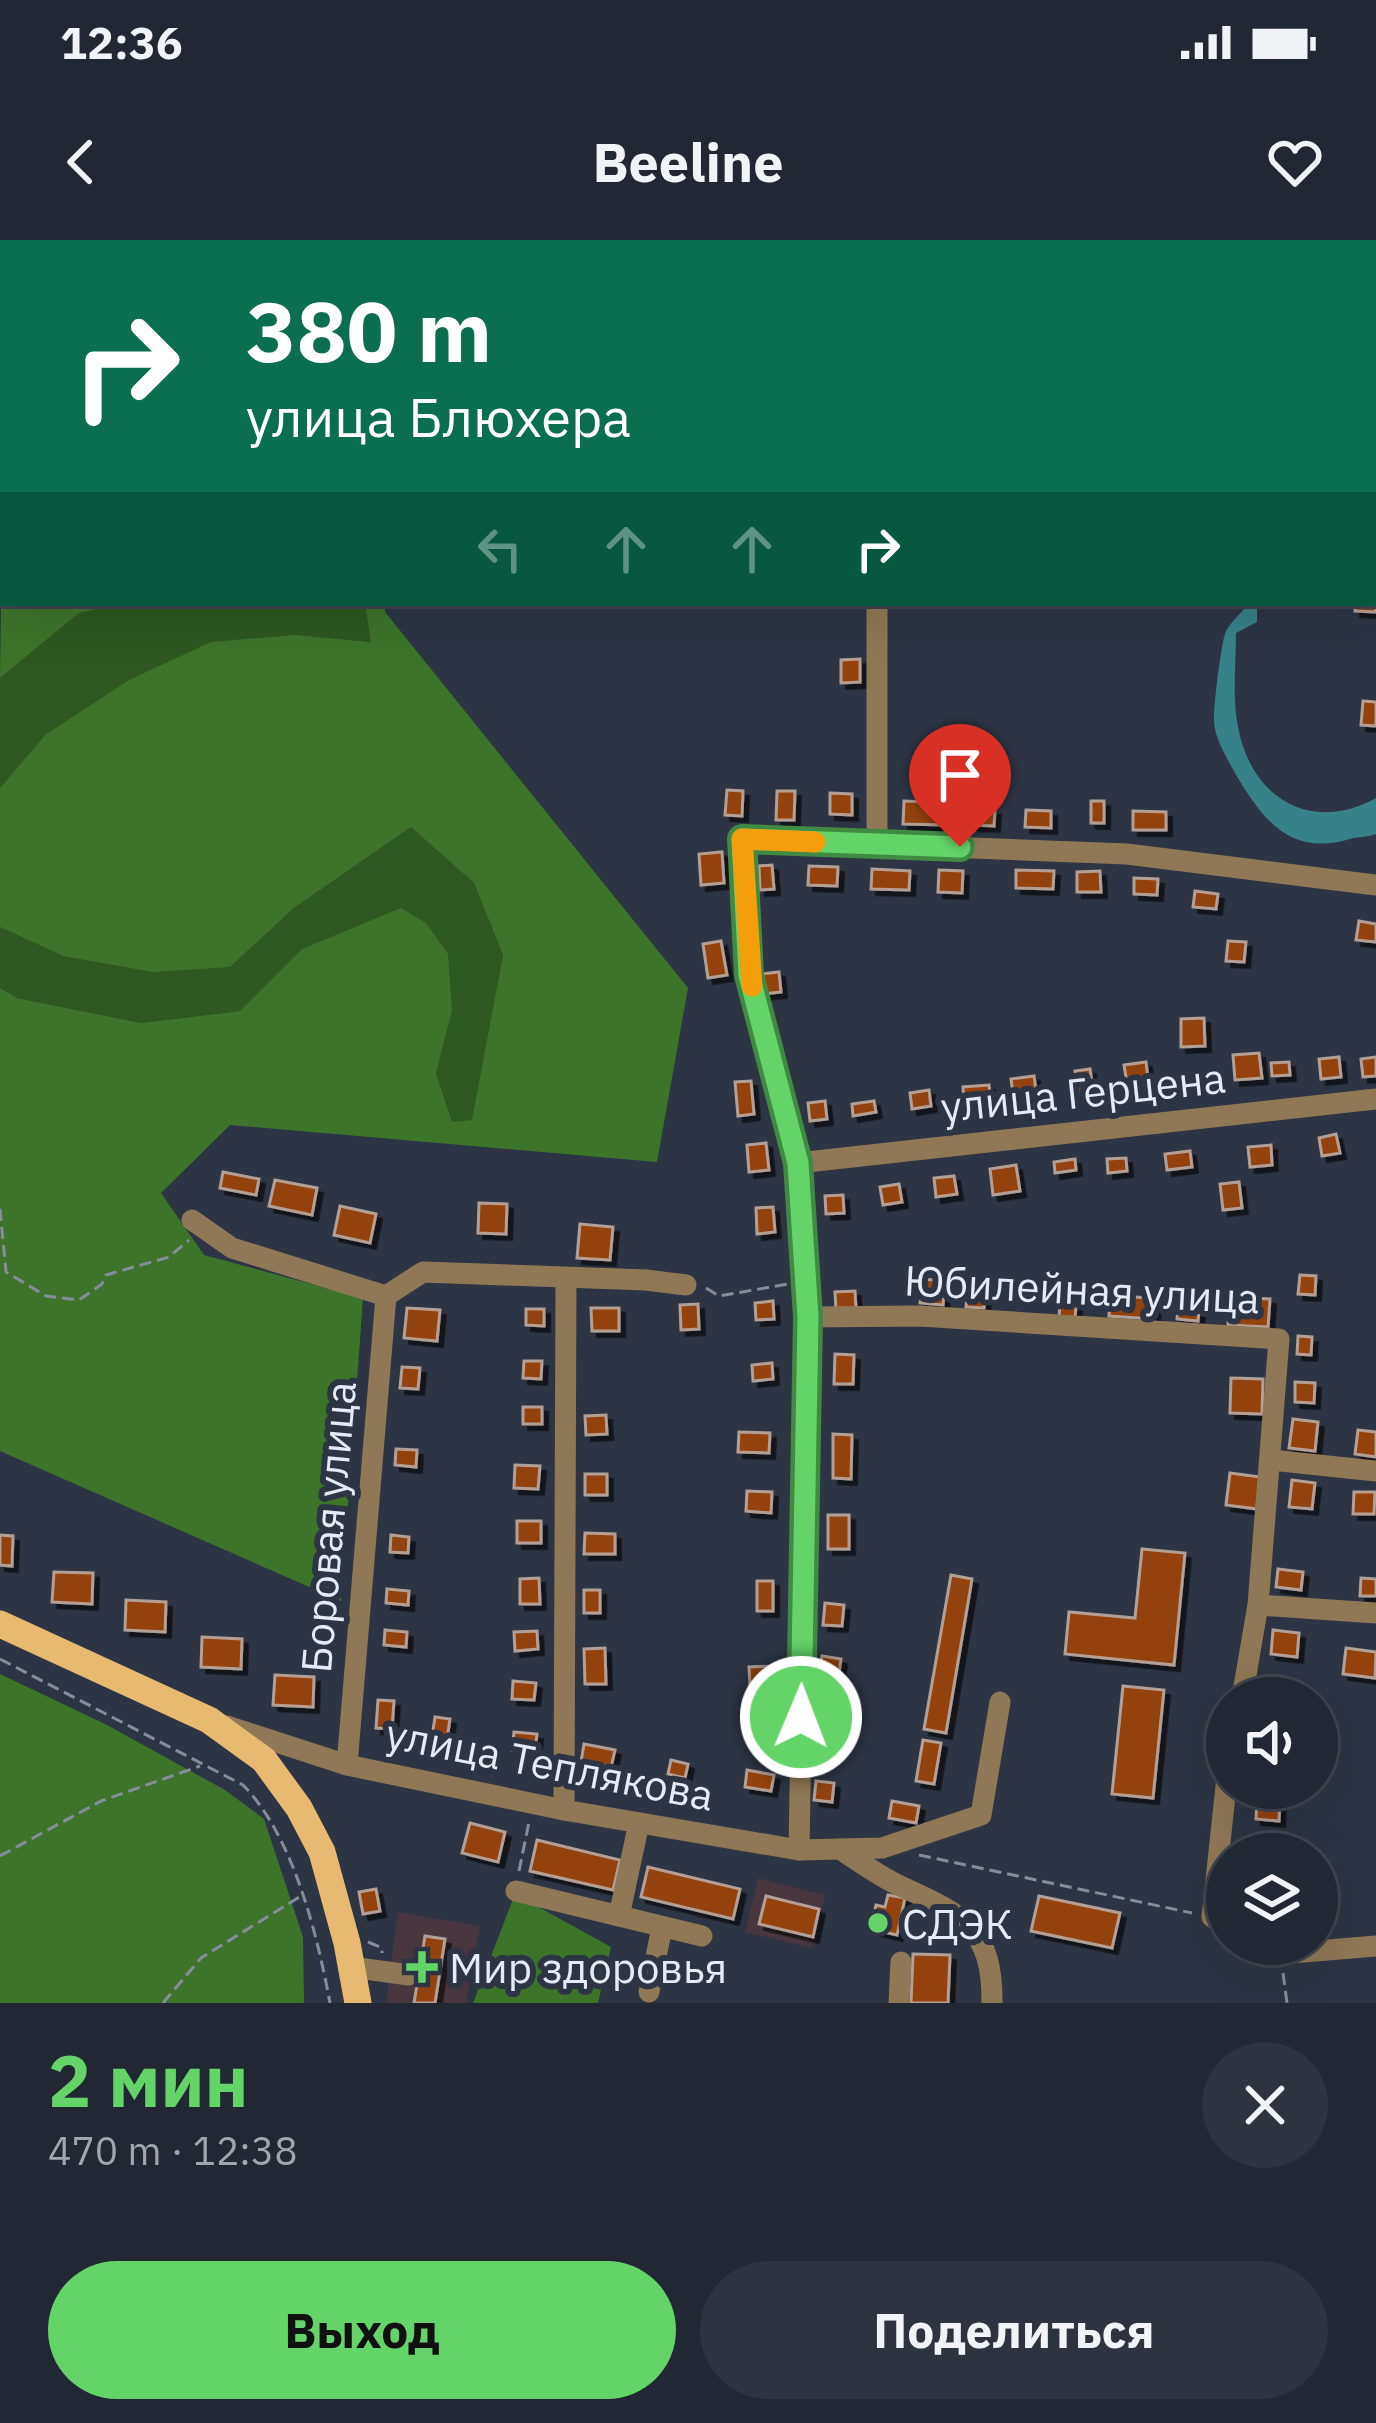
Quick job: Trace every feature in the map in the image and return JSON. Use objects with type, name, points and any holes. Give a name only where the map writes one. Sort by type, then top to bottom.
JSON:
[{"type":"main road","points":[[0,1624],[209,1720],[264,1760],[299,1808],[322,1852],[358,2003]]},
{"type":"street","points":[[877,606],[877,844]]},
{"type":"street","points":[[799,1850],[808,1317],[798,1163],[749,975],[742,839],[1127,854],[1376,885]]},
{"type":"street","name":"улица Герцена","points":[[798,1163],[1376,1099]]},
{"type":"street","points":[[192,1220],[232,1248],[386,1296],[423,1272],[686,1285]]},
{"type":"street","points":[[564,1810],[566,1278]]},
{"type":"street","name":"Боровая улица","points":[[347,1765],[386,1296]]},
{"type":"street","name":"Юбилейная улица","points":[[808,1317],[920,1316],[1280,1340],[1258,1605],[1246,1677]]},
{"type":"street","points":[[1271,1460],[1376,1472]]},
{"type":"street","points":[[1258,1605],[1376,1613]]},
{"type":"street","name":"улица Теплякова","points":[[209,1720],[347,1765],[564,1810],[799,1850],[882,1847],[981,1815],[1000,1702]]},
{"type":"street","points":[[619,1916],[639,1822]]},
{"type":"street","points":[[840,1849],[890,1881],[953,1910],[973,1928],[985,1948],[992,2003]]},
{"type":"street","points":[[516,1891],[702,1936]]},
{"type":"street","points":[[649,1991],[662,1927]]},
{"type":"street","points":[[1338,1947],[1376,1946]]},
{"type":"street","points":[[899,2003],[901,1962]]},
{"type":"street","points":[[351,1966],[409,1975]]},
{"type":"path","points":[[0,1209],[6,1272],[46,1296],[79,1300],[102,1284],[106,1275],[169,1257],[189,1242],[192,1220]]},
{"type":"path","points":[[686,1285],[710,1288],[719,1296],[805,1281]]},
{"type":"path","points":[[0,1659],[242,1785],[266,1809],[301,1896],[330,2003]]},
{"type":"path","points":[[0,1856],[101,1801],[204,1765]]},
{"type":"path","points":[[516,1891],[532,1803]]},
{"type":"path","points":[[882,1847],[1206,1918]]},
{"type":"path","points":[[163,2003],[201,1958],[301,1896]]},
{"type":"path","points":[[1275,1965],[1288,2003]]},
{"type":"shaded area","points":[[111,606],[366,606],[372,642],[296,635],[45,735],[0,788],[0,678],[79,613]]},
{"type":"shaded area","points":[[1247,606],[1257,606],[1257,622],[1236,633],[1235,704],[1245,752],[1256,773],[1270,790],[1307,810],[1352,808],[1376,798],[1376,834],[1311,843],[1280,830],[1256,805],[1222,748],[1214,722],[1226,631]]},
{"type":"shaded area","points":[[411,827],[474,883],[503,955],[473,1120],[452,1123],[436,1073],[452,1011],[302,949],[240,1011],[141,1023],[17,998],[0,988],[0,927],[63,956],[230,967],[294,908]]},
{"type":"shaded area","points":[[758,1878],[825,1895],[812,1948],[745,1932]]},
{"type":"shaded area","points":[[398,1912],[480,1926],[466,2003],[386,2003]]},
{"type":"green space","points":[[1,606],[111,606],[79,613],[0,678]]},
{"type":"green space","points":[[365,606],[385,606],[385,612],[688,988],[657,1162],[230,1125],[161,1193],[204,1255],[363,1298],[341,1601],[0,1451],[0,988],[17,998],[141,1023],[240,1011],[302,949],[401,908],[426,923],[448,954],[452,1011],[436,1073],[452,1122],[472,1120],[503,955],[474,883],[411,827],[294,908],[230,967],[153,972],[63,956],[0,927],[0,788],[45,735],[129,680],[211,642],[296,635],[371,642]]},
{"type":"green space","points":[[0,1674],[105,1724],[225,1790],[264,1819],[303,1937],[304,2003],[0,2003]]},
{"type":"green space","points":[[515,1894],[611,1947],[598,2003],[473,2003]]},
{"type":"building","points":[[1355,606],[1376,606],[1376,612],[1355,611]]},
{"type":"building","points":[[860,659],[860,682],[841,683],[841,660]]},
{"type":"building","points":[[1363,701],[1376,702],[1376,726],[1361,725]]},
{"type":"building","points":[[727,790],[743,791],[742,816],[725,815]]},
{"type":"building","points":[[777,791],[795,791],[794,820],[776,820]]},
{"type":"building","points":[[830,793],[852,794],[852,815],[830,814]]},
{"type":"building","points":[[904,801],[948,803],[947,825],[903,824]]},
{"type":"building","points":[[1091,801],[1104,801],[1104,823],[1091,823]]},
{"type":"building","points":[[974,809],[995,810],[994,826],[973,825]]},
{"type":"building","points":[[1026,810],[1051,811],[1051,828],[1025,827]]},
{"type":"building","points":[[1133,811],[1166,812],[1166,830],[1133,830]]},
{"type":"building","points":[[722,852],[724,883],[701,885],[699,854]]},
{"type":"building","points":[[772,865],[774,889],[760,890],[759,866]]},
{"type":"building","points":[[809,866],[838,867],[837,886],[808,885]]},
{"type":"building","points":[[872,869],[910,871],[909,890],[871,889]]},
{"type":"building","points":[[939,870],[963,871],[962,893],[938,892]]},
{"type":"building","points":[[1016,870],[1054,871],[1053,889],[1016,888]]},
{"type":"building","points":[[1100,871],[1101,892],[1077,892],[1077,872]]},
{"type":"building","points":[[1134,878],[1158,879],[1157,895],[1134,894]]},
{"type":"building","points":[[1195,891],[1218,894],[1216,909],[1193,907]]},
{"type":"building","points":[[1359,921],[1376,924],[1376,942],[1356,940]]},
{"type":"building","points":[[721,941],[727,975],[708,978],[703,944]]},
{"type":"building","points":[[1228,941],[1246,942],[1244,962],[1226,961]]},
{"type":"building","points":[[779,972],[781,992],[763,994],[761,974]]},
{"type":"building","points":[[1204,1018],[1205,1046],[1181,1047],[1181,1019]]},
{"type":"building","points":[[1259,1053],[1262,1078],[1235,1080],[1233,1055]]},
{"type":"building","points":[[1339,1057],[1341,1077],[1321,1079],[1319,1059]]},
{"type":"building","points":[[1376,1057],[1376,1076],[1363,1077],[1361,1059]]},
{"type":"building","points":[[1146,1062],[1149,1087],[1128,1090],[1124,1065]]},
{"type":"building","points":[[1289,1062],[1290,1075],[1272,1076],[1271,1063]]},
{"type":"building","points":[[1090,1069],[1093,1091],[1078,1093],[1075,1071]]},
{"type":"building","points":[[1034,1076],[1037,1097],[1014,1100],[1011,1079]]},
{"type":"building","points":[[751,1081],[754,1114],[738,1116],[735,1082]]},
{"type":"building","points":[[989,1085],[991,1102],[964,1104],[963,1087]]},
{"type":"building","points":[[929,1090],[931,1106],[912,1109],[910,1093]]},
{"type":"building","points":[[825,1101],[827,1119],[810,1121],[808,1103]]},
{"type":"building","points":[[874,1101],[876,1112],[853,1116],[852,1104]]},
{"type":"building","points":[[1336,1134],[1340,1153],[1322,1156],[1319,1138]]},
{"type":"building","points":[[766,1143],[769,1170],[749,1172],[747,1145]]},
{"type":"building","points":[[1271,1145],[1272,1165],[1250,1167],[1248,1147]]},
{"type":"building","points":[[1190,1151],[1192,1167],[1167,1170],[1165,1154]]},
{"type":"building","points":[[1126,1158],[1127,1171],[1108,1173],[1107,1159]]},
{"type":"building","points":[[1075,1159],[1076,1170],[1055,1173],[1054,1162]]},
{"type":"building","points":[[1016,1165],[1020,1191],[993,1195],[990,1169]]},
{"type":"building","points":[[223,1172],[259,1179],[256,1195],[220,1188]]},
{"type":"building","points":[[954,1176],[957,1194],[936,1197],[934,1178]]},
{"type":"building","points":[[275,1180],[317,1188],[312,1215],[269,1206]]},
{"type":"building","points":[[1239,1182],[1242,1208],[1223,1210],[1220,1184]]},
{"type":"building","points":[[899,1184],[902,1202],[883,1205],[880,1187]]},
{"type":"building","points":[[843,1195],[844,1213],[826,1214],[825,1196]]},
{"type":"building","points":[[479,1203],[507,1204],[506,1234],[478,1233]]},
{"type":"building","points":[[340,1206],[376,1214],[370,1243],[334,1235]]},
{"type":"building","points":[[773,1207],[775,1232],[757,1234],[756,1208]]},
{"type":"building","points":[[580,1224],[613,1227],[610,1260],[577,1258]]},
{"type":"building","points":[[1300,1275],[1316,1276],[1315,1295],[1298,1294]]},
{"type":"building","points":[[923,1279],[945,1281],[943,1305],[920,1303]]},
{"type":"building","points":[[968,1287],[986,1288],[984,1308],[966,1307]]},
{"type":"building","points":[[855,1291],[856,1310],[836,1310],[835,1292]]},
{"type":"building","points":[[1061,1293],[1077,1295],[1075,1318],[1059,1317]]},
{"type":"building","points":[[1110,1296],[1155,1298],[1154,1319],[1109,1316]]},
{"type":"building","points":[[1230,1297],[1270,1299],[1268,1327],[1228,1325]]},
{"type":"building","points":[[773,1301],[774,1319],[756,1320],[755,1303]]},
{"type":"building","points":[[1179,1301],[1200,1303],[1198,1321],[1177,1319]]},
{"type":"building","points":[[698,1304],[699,1329],[681,1330],[680,1305]]},
{"type":"building","points":[[407,1308],[440,1310],[437,1341],[404,1338]]},
{"type":"building","points":[[591,1308],[619,1308],[619,1331],[592,1331]]},
{"type":"building","points":[[526,1309],[544,1309],[544,1326],[526,1325]]},
{"type":"building","points":[[1298,1336],[1312,1337],[1311,1355],[1297,1354]]},
{"type":"building","points":[[835,1354],[854,1355],[853,1384],[834,1384]]},
{"type":"building","points":[[524,1361],[542,1361],[541,1379],[523,1378]]},
{"type":"building","points":[[772,1363],[773,1379],[753,1381],[752,1365]]},
{"type":"building","points":[[402,1367],[420,1368],[418,1389],[400,1388]]},
{"type":"building","points":[[1231,1378],[1263,1379],[1262,1414],[1230,1413]]},
{"type":"building","points":[[1295,1382],[1315,1383],[1314,1403],[1295,1402]]},
{"type":"building","points":[[523,1407],[542,1407],[542,1424],[523,1424]]},
{"type":"building","points":[[606,1415],[607,1434],[586,1435],[585,1416]]},
{"type":"building","points":[[1293,1419],[1318,1422],[1315,1451],[1289,1448]]},
{"type":"building","points":[[1358,1430],[1376,1432],[1376,1457],[1355,1454]]},
{"type":"building","points":[[739,1432],[770,1433],[769,1453],[738,1452]]},
{"type":"building","points":[[833,1434],[852,1435],[851,1479],[833,1478]]},
{"type":"building","points":[[396,1449],[417,1450],[416,1467],[395,1465]]},
{"type":"building","points":[[515,1465],[540,1466],[538,1489],[514,1488]]},
{"type":"building","points":[[1230,1473],[1260,1477],[1257,1509],[1226,1505]]},
{"type":"building","points":[[585,1474],[607,1474],[607,1495],[585,1495]]},
{"type":"building","points":[[1292,1480],[1315,1483],[1312,1509],[1289,1507]]},
{"type":"building","points":[[747,1491],[772,1492],[771,1513],[746,1511]]},
{"type":"building","points":[[1354,1492],[1375,1492],[1374,1514],[1353,1514]]},
{"type":"building","points":[[828,1515],[849,1515],[849,1549],[828,1549]]},
{"type":"building","points":[[517,1521],[541,1521],[541,1543],[517,1543]]},
{"type":"building","points":[[585,1533],[615,1534],[615,1554],[584,1554]]},
{"type":"building","points":[[0,1535],[13,1536],[12,1566],[0,1565]]},
{"type":"building","points":[[391,1535],[409,1537],[408,1553],[390,1552]]},
{"type":"building","points":[[1142,1549],[1185,1553],[1174,1665],[1065,1654],[1069,1612],[1135,1618]]},
{"type":"building","points":[[1278,1569],[1303,1572],[1301,1590],[1276,1587]]},
{"type":"building","points":[[54,1572],[93,1573],[92,1604],[52,1602]]},
{"type":"building","points":[[951,1575],[972,1579],[946,1733],[924,1729]]},
{"type":"building","points":[[539,1578],[540,1604],[520,1604],[520,1579]]},
{"type":"building","points":[[1361,1578],[1376,1579],[1376,1596],[1360,1596]]},
{"type":"building","points":[[757,1581],[773,1581],[773,1611],[757,1611]]},
{"type":"building","points":[[387,1589],[409,1591],[408,1605],[386,1603]]},
{"type":"building","points":[[584,1590],[600,1590],[600,1613],[584,1613]]},
{"type":"building","points":[[126,1600],[166,1602],[165,1632],[125,1630]]},
{"type":"building","points":[[825,1603],[844,1605],[842,1626],[823,1625]]},
{"type":"building","points":[[385,1630],[407,1632],[406,1647],[384,1645]]},
{"type":"building","points":[[1273,1630],[1299,1633],[1297,1657],[1271,1654]]},
{"type":"building","points":[[537,1631],[538,1649],[515,1651],[514,1632]]},
{"type":"building","points":[[202,1637],[242,1639],[241,1669],[201,1667]]},
{"type":"building","points":[[605,1648],[606,1684],[585,1684],[584,1649]]},
{"type":"building","points":[[1346,1648],[1376,1652],[1375,1678],[1343,1674]]},
{"type":"building","points":[[822,1656],[841,1659],[838,1680],[819,1677]]},
{"type":"building","points":[[773,1666],[774,1686],[750,1687],[749,1667]]},
{"type":"building","points":[[275,1675],[314,1677],[313,1707],[273,1705]]},
{"type":"building","points":[[513,1681],[536,1683],[534,1700],[512,1699]]},
{"type":"building","points":[[1123,1686],[1164,1690],[1153,1798],[1112,1794]]},
{"type":"building","points":[[378,1700],[394,1701],[392,1729],[376,1728]]},
{"type":"building","points":[[435,1717],[450,1719],[447,1739],[432,1737]]},
{"type":"building","points":[[754,1717],[773,1717],[773,1740],[754,1741]]},
{"type":"building","points":[[817,1720],[833,1720],[833,1739],[817,1739]]},
{"type":"building","points":[[514,1732],[537,1734],[535,1751],[512,1750]]},
{"type":"building","points":[[923,1740],[941,1743],[934,1784],[916,1781]]},
{"type":"building","points":[[584,1744],[615,1750],[611,1767],[581,1762]]},
{"type":"building","points":[[671,1760],[688,1764],[685,1778],[668,1774]]},
{"type":"building","points":[[747,1770],[774,1775],[771,1791],[745,1787]]},
{"type":"building","points":[[816,1781],[834,1783],[832,1802],[814,1800]]},
{"type":"building","points":[[892,1801],[919,1806],[916,1823],[889,1818]]},
{"type":"building","points":[[1256,1809],[1280,1809],[1279,1821],[1256,1819]]},
{"type":"building","points":[[470,1823],[505,1832],[498,1862],[462,1853]]},
{"type":"building","points":[[537,1840],[620,1860],[613,1890],[530,1871]]},
{"type":"building","points":[[648,1867],[740,1889],[733,1919],[641,1897]]},
{"type":"building","points":[[376,1889],[380,1911],[363,1914],[359,1892]]},
{"type":"building","points":[[888,1895],[905,1898],[897,1935],[871,1929],[876,1905],[885,1907]]},
{"type":"building","points":[[766,1896],[819,1909],[813,1937],[759,1924]]},
{"type":"building","points":[[1039,1896],[1120,1913],[1112,1948],[1031,1931]]},
{"type":"building","points":[[425,1936],[445,1939],[435,2003],[414,2003]]},
{"type":"building","points":[[913,1954],[950,1955],[948,2003],[911,2003]]},
{"type":"slow traffic","points":[[752,986],[742,839],[815,842]]},
{"type":"place","name":"СДЭК","points":[[878,1923]]},
{"type":"place","name":"Мир здоровья","points":[[422,1967]]},
{"type":"route","points":[[801,1717],[808,1317],[798,1163],[749,975],[742,839],[960,847]]}]
